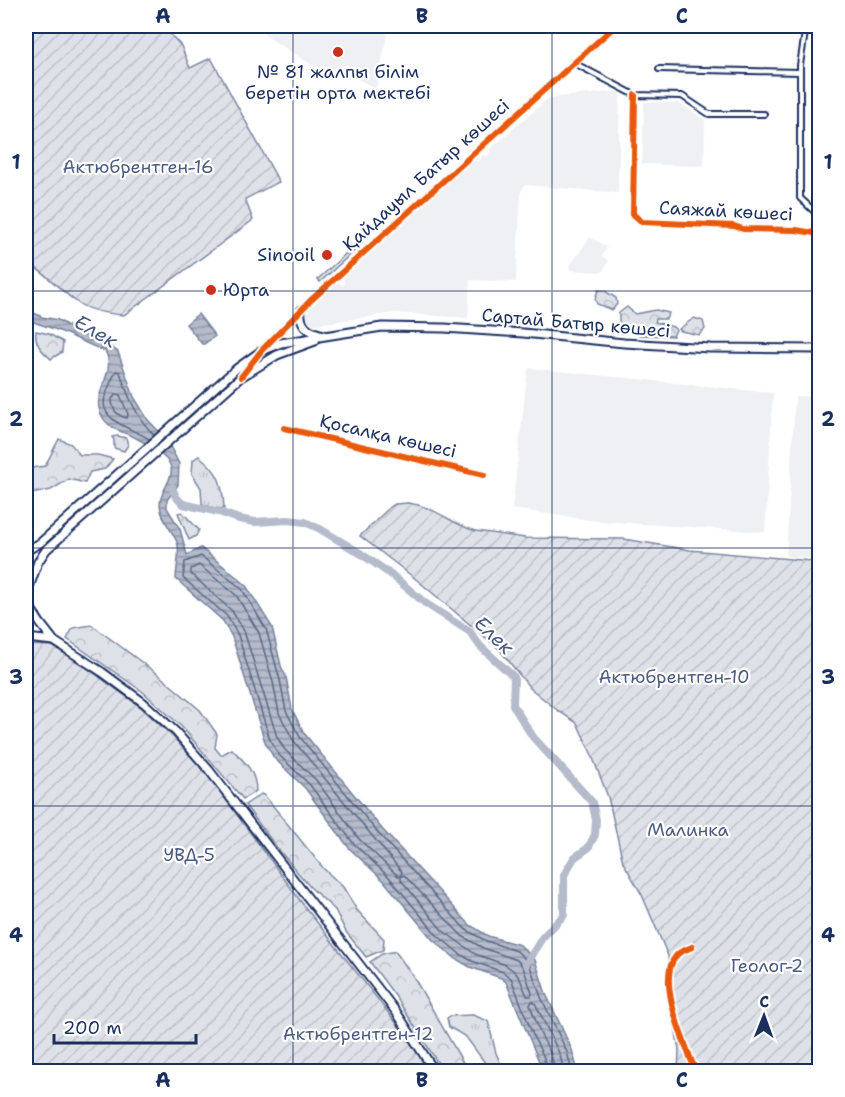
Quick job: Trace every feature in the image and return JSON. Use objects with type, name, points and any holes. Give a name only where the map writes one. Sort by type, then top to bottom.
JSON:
[{"type":"highway","points":[[301,310],[301,320],[306,328],[320,334],[330,335]]},
{"type":"highway","name":"Сартай Батыр көшесі","points":[[330,335],[382,327],[444,328],[665,345],[819,349]]},
{"type":"highway","points":[[26,551],[40,543],[236,369],[261,351],[281,344],[330,335]]},
{"type":"highway","points":[[26,615],[28,604],[26,591],[38,562],[46,550],[241,377],[277,355],[330,335]]},
{"type":"highway","points":[[28,604],[54,641],[144,703],[176,732],[209,770],[397,1013],[435,1071]]},
{"type":"highway","points":[[26,638],[54,641]]},
{"type":"street","name":"Қайдауыл Батыр көшесі","points":[[241,377],[261,351],[301,310],[615,26]]},
{"type":"street","points":[[806,26],[800,72],[800,198],[815,212],[819,212]]},
{"type":"street","points":[[574,62],[635,95],[682,96],[709,114],[764,114]]},
{"type":"street","points":[[659,69],[800,72]]},
{"type":"street","name":"Саяжай көшесі","points":[[635,95],[633,214],[642,222],[796,230],[819,234]]},
{"type":"street","name":"Қосалқа көшесі","points":[[284,428],[484,475]]},
{"type":"street","points":[[692,947],[674,957],[669,972],[677,1020],[696,1071]]},
{"type":"shaded area","name":"№ 81 жалпы білім беретін орта мектебі","points":[[266,26],[389,26],[376,89],[349,74],[324,69],[322,71],[264,35]]},
{"type":"shaded area","points":[[620,91],[618,193],[525,185],[521,191],[516,282],[470,280],[468,318],[394,313],[312,325],[305,316],[313,303],[338,281],[342,285],[345,284],[343,278],[473,161],[479,161],[483,155],[488,156],[489,150],[549,98]]},
{"type":"shaded area","points":[[644,102],[679,103],[705,120],[704,166],[642,164]]},
{"type":"shaded area","points":[[590,237],[607,247],[602,256],[609,261],[602,272],[570,270],[570,266]]},
{"type":"shaded area","points":[[528,368],[773,393],[765,532],[597,521],[512,509]]},
{"type":"shaded area","points":[[795,396],[819,397],[819,559],[786,556]]},
{"type":"green space","name":"Актюбрентген-16","points":[[26,26],[163,26],[181,46],[190,68],[211,58],[279,182],[245,199],[253,220],[124,315],[100,312],[83,306],[26,262]]},
{"type":"green space","points":[[351,249],[354,251],[320,282],[318,279]]},
{"type":"green space","points":[[598,290],[605,291],[616,298],[617,304],[612,310],[597,304],[595,299]]},
{"type":"green space","points":[[627,307],[635,314],[656,310],[669,313],[666,319],[656,319],[655,322],[673,327],[676,330],[673,336],[640,335],[630,331],[627,325],[619,323],[619,313]]},
{"type":"green space","points":[[694,318],[703,321],[705,329],[699,335],[679,329]]},
{"type":"green space","points":[[36,331],[49,334],[63,342],[62,352],[51,359],[37,343]]},
{"type":"green space","points":[[112,437],[126,438],[128,445],[124,451],[114,448]]},
{"type":"green space","points":[[59,439],[71,444],[80,455],[98,455],[113,459],[105,469],[90,472],[85,483],[69,479],[51,490],[26,495],[26,466],[31,468],[45,466]]},
{"type":"green space","points":[[199,456],[211,467],[219,479],[224,509],[202,504],[201,488],[192,474],[193,460]]},
{"type":"green space","points":[[408,503],[427,508],[476,531],[525,538],[624,539],[690,550],[812,561],[819,564],[819,1071],[678,1071],[679,1050],[670,1000],[668,956],[642,895],[623,862],[608,797],[577,723],[530,688],[499,649],[417,580],[360,536],[390,507],[395,504]]},
{"type":"green space","points":[[182,512],[199,530],[196,536],[189,540],[178,513]]},
{"type":"green space","points":[[92,625],[160,676],[200,710],[217,734],[215,748],[221,755],[232,749],[241,758],[252,773],[256,791],[243,799],[181,726],[143,692],[67,639],[73,628]]},
{"type":"green space","points":[[26,645],[52,646],[73,658],[142,708],[173,737],[207,774],[305,907],[409,1039],[429,1071],[26,1071]]},
{"type":"green space","points":[[261,794],[324,869],[343,887],[357,910],[384,939],[383,950],[366,957],[346,932],[335,910],[310,887],[278,849],[245,805]]},
{"type":"green space","points":[[395,951],[413,976],[468,1071],[443,1071],[396,997],[370,962],[382,954]]},
{"type":"green space","points":[[473,1015],[488,1021],[496,1053],[504,1071],[491,1071],[466,1037],[449,1027],[447,1018],[450,1016]]},
{"type":"water","points":[[26,309],[42,317],[58,320],[118,352],[134,397],[148,420],[167,440],[179,464],[178,485],[167,500],[167,508],[180,529],[187,555],[201,548],[245,584],[272,627],[292,709],[304,733],[382,829],[470,925],[488,936],[520,945],[535,960],[546,994],[572,1050],[578,1071],[543,1071],[506,982],[456,959],[433,940],[384,881],[349,848],[305,788],[274,758],[265,742],[232,637],[223,621],[176,579],[178,546],[162,515],[160,505],[170,476],[170,465],[152,447],[112,427],[102,416],[99,400],[108,368],[105,351],[26,318]]},
{"type":"water","points":[[198,314],[215,336],[204,344],[186,324]]},
{"type":"waterway","name":"Елек","points":[[172,487],[176,497],[183,504],[255,522],[287,520],[305,522],[320,529],[360,553],[393,576],[425,603],[470,632],[480,646],[514,677],[513,705],[533,737],[592,802],[596,820],[595,835],[588,848],[574,858],[564,875],[564,915],[542,938],[526,964]]},
{"type":"cycle path","points":[[241,377],[261,351],[310,301],[615,26]]},
{"type":"cycle path","points":[[635,95],[633,214],[642,222],[796,230],[820,234]]},
{"type":"cycle path","points":[[284,428],[484,475]]},
{"type":"cycle path","points":[[692,947],[676,956],[670,967],[669,981],[674,1013],[696,1072]]},
{"type":"place","name":"№ 81 жалпы білім беретін орта мектебі","points":[[338,52]]},
{"type":"place","name":"Sinooil","points":[[327,255]]},
{"type":"place","name":"Юрта","points":[[211,290]]},
{"type":"park label","name":"Актюбрентген-10","points":[[674,677]]},
{"type":"park label","name":"Малинка","points":[[688,830]]},
{"type":"park label","name":"УВД-5","points":[[189,855]]},
{"type":"park label","name":"Геолог-2","points":[[767,966]]},
{"type":"park label","name":"Актюбрентген-12","points":[[358,1034]]}]
